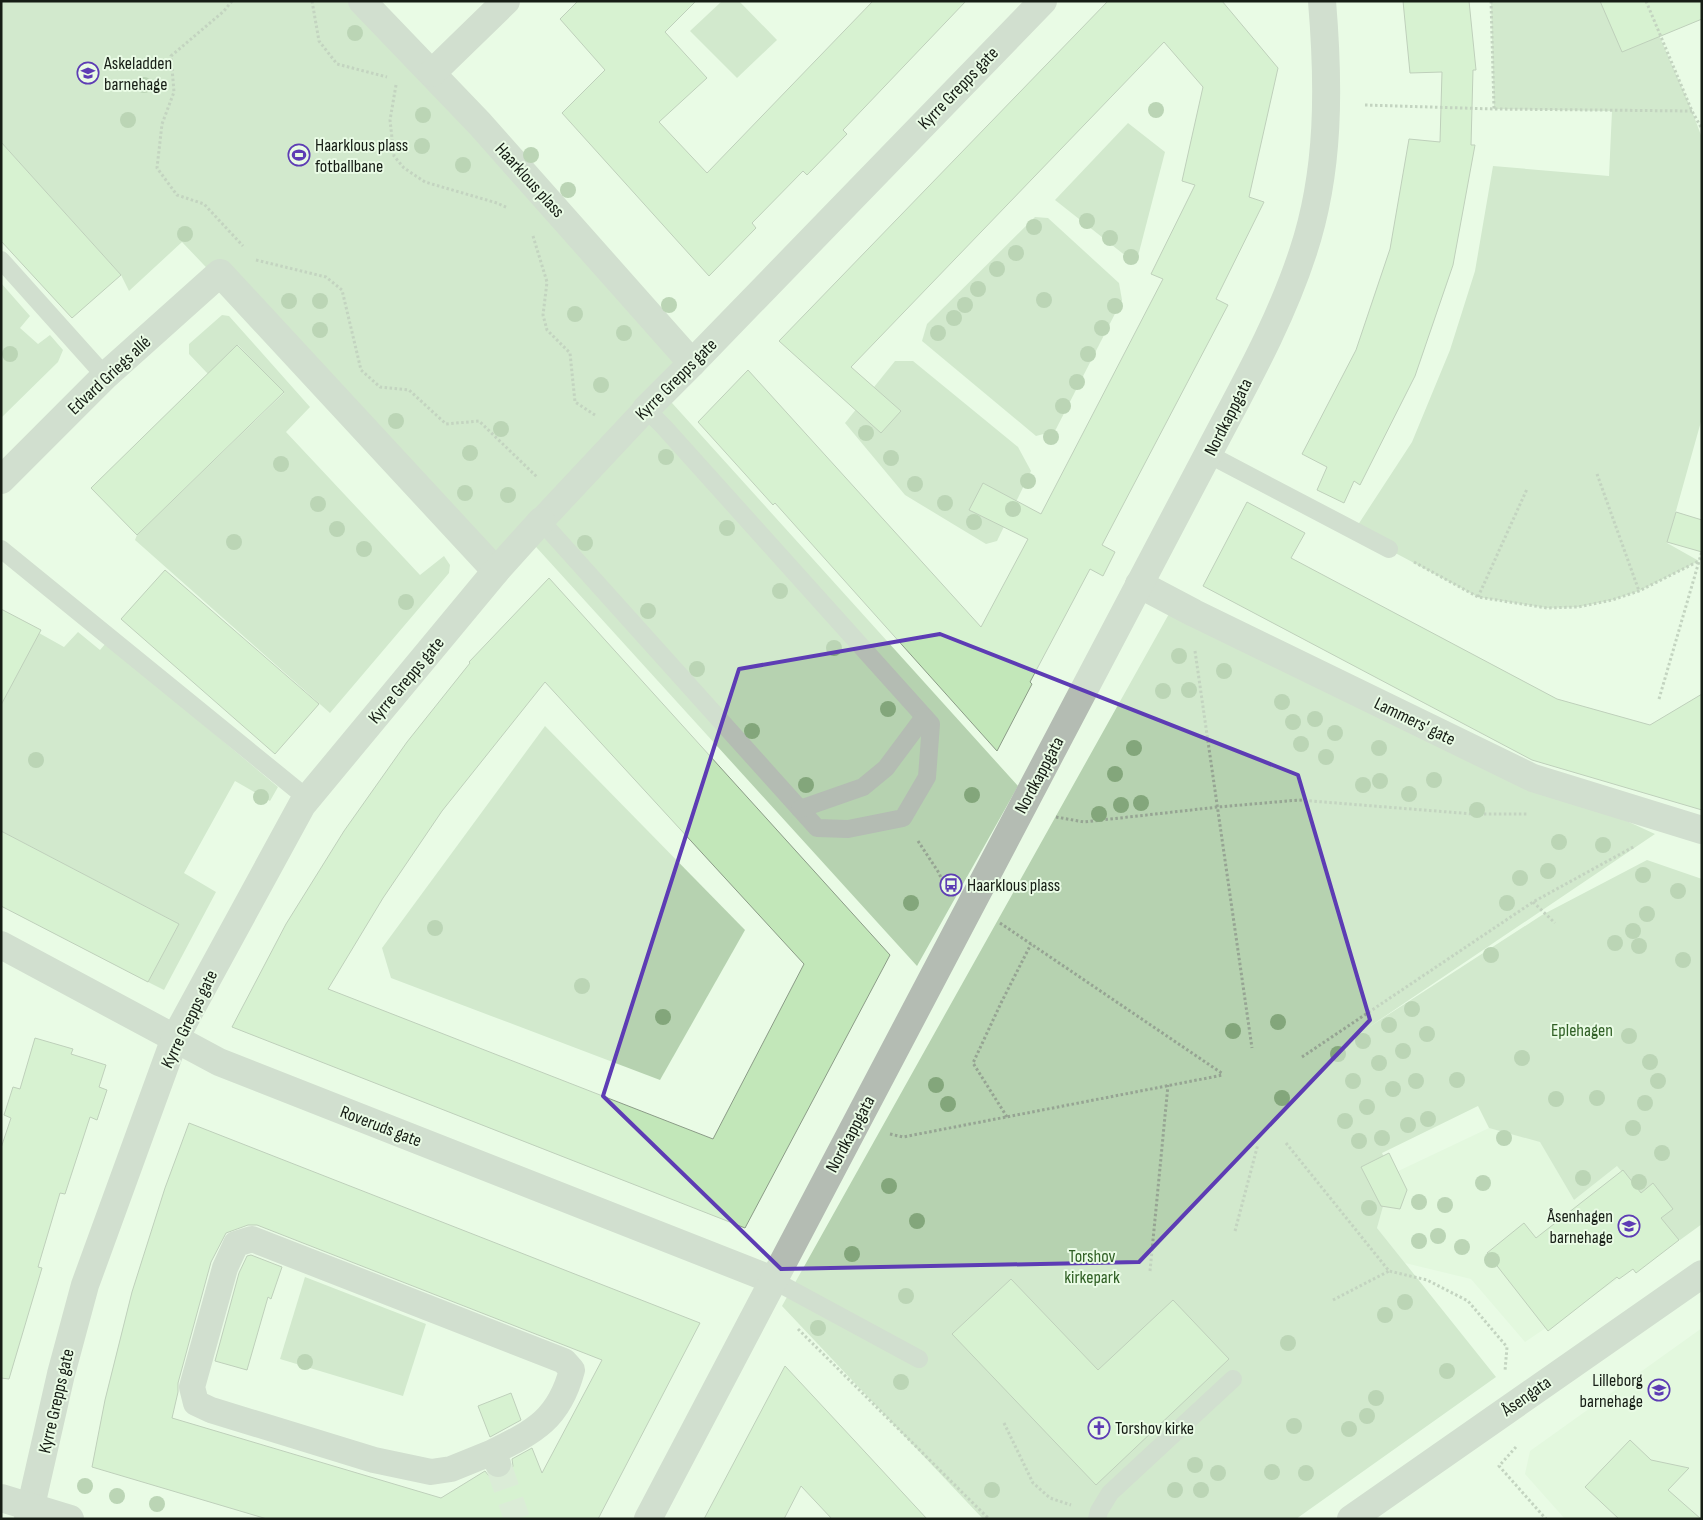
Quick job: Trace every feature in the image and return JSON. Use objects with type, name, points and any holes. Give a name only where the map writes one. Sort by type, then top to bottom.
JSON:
[{"type":"street","name":"Haarklous plass","points":[[362,1],[480,124],[692,363]]},
{"type":"street","points":[[432,73],[506,1]]},
{"type":"street","name":"Kyrre Grepps gate","points":[[30,1513],[61,1374],[85,1285],[175,1038],[308,799],[496,571],[540,521],[646,409],[1043,1]]},
{"type":"street","name":"Nordkappgata","points":[[648,1519],[1208,454],[1267,340],[1289,292],[1306,242],[1319,186],[1326,135],[1326,41],[1322,1]]},
{"type":"street","name":"Edvard Griegs allé","points":[[1,480],[106,376],[220,272],[496,571]]},
{"type":"street","name":"Lammers' gate","points":[[1139,584],[1194,613],[1533,778],[1702,830]]},
{"type":"street","name":"Roveruds gate","points":[[1,945],[219,1062],[773,1280]]},
{"type":"street","points":[[252,1239],[564,1361],[572,1370],[568,1384],[555,1409],[531,1433],[495,1458],[430,1472],[374,1460],[211,1410],[196,1403],[192,1387],[225,1268],[236,1244],[252,1239]]},
{"type":"street","name":"Åsengata","points":[[1351,1519],[1702,1274]]},
{"type":"street","points":[[1,1498],[30,1513],[70,1519]]},
{"type":"lane","points":[[1,260],[106,376]]},
{"type":"lane","points":[[540,521],[817,828],[848,829],[903,818],[927,777],[931,724],[646,409]]},
{"type":"lane","points":[[1208,454],[1389,549]]},
{"type":"lane","points":[[1,549],[308,799]]},
{"type":"lane","points":[[800,809],[863,787],[886,768],[924,717]]},
{"type":"lane","points":[[773,1280],[919,1359]]},
{"type":"lane","points":[[1098,1515],[1110,1493],[1233,1379]]},
{"type":"path","points":[[232,1],[224,11],[171,56],[174,92],[162,124],[157,168],[177,195],[204,204],[247,250]]},
{"type":"path","points":[[312,1],[319,41],[337,64],[389,77]]},
{"type":"path","points":[[1491,1],[1494,109]]},
{"type":"path","points":[[1646,1],[1692,111],[1702,130]]},
{"type":"path","points":[[397,79],[390,120],[394,156],[404,168],[425,182],[497,204],[515,212]]},
{"type":"path","points":[[1365,105],[1494,109],[1692,111]]},
{"type":"path","points":[[529,230],[547,282],[543,315],[547,330],[570,353],[575,402],[596,416]]},
{"type":"path","points":[[252,256],[258,261],[326,277],[342,290],[361,370],[380,388],[409,390],[446,424],[479,421],[538,477]]},
{"type":"path","points":[[1597,474],[1639,591]]},
{"type":"path","points":[[1478,597],[1527,489]]},
{"type":"path","points":[[1389,549],[1478,597],[1547,608],[1578,607],[1612,600],[1639,591],[1699,561]]},
{"type":"path","points":[[1659,698],[1702,551]]},
{"type":"path","points":[[1194,613],[1195,651],[1252,1048]]},
{"type":"path","points":[[1056,817],[1084,822],[1299,800],[1474,814],[1534,815]]},
{"type":"path","points":[[903,818],[939,873],[943,883]]},
{"type":"path","points":[[1302,1057],[1533,902],[1676,823]]},
{"type":"path","points":[[1533,902],[1555,923]]},
{"type":"path","points":[[890,1134],[903,1137],[1224,1075],[1000,923]]},
{"type":"path","points":[[1006,1117],[974,1063],[1001,1003],[1031,944]]},
{"type":"path","points":[[1150,1271],[1168,1085]]},
{"type":"path","points":[[1286,1143],[1389,1270],[1427,1280],[1468,1301],[1507,1347],[1500,1414],[1522,1441],[1499,1466],[1546,1519]]},
{"type":"path","points":[[1235,1231],[1258,1144]]},
{"type":"path","points":[[1333,1300],[1389,1270]]},
{"type":"path","points":[[792,1323],[989,1519]]},
{"type":"path","points":[[1004,1423],[1033,1483],[1050,1498],[1098,1515]]},
{"type":"highlighted area","points":[[940,634],[1298,775],[1370,1020],[1139,1262],[781,1269],[603,1096],[739,669]]},
{"type":"shaded area","points":[[1489,1128],[1540,1141],[1574,1200],[1617,1166],[1677,1239],[1525,1342],[1471,1279],[1405,1263],[1377,1228],[1392,1174]]},
{"type":"shaded area","name":"Lilleborg barnehage","points":[[1702,1328],[1702,1519],[1565,1519],[1525,1474],[1530,1451]]},
{"type":"green space","points":[[1,1],[355,1],[692,363],[663,393],[1018,786],[917,966],[527,537],[496,571],[182,242],[129,291],[121,275],[1,142]]},
{"type":"green space","points":[[722,1],[739,1],[777,40],[737,78],[690,31]]},
{"type":"green space","points":[[1491,1],[1644,1],[1702,138],[1702,418],[1667,543],[1699,561],[1639,591],[1612,600],[1578,607],[1547,608],[1478,597],[1354,531],[1412,442],[1450,350],[1475,271],[1493,166],[1609,176],[1612,111],[1494,109]]},
{"type":"green space","points":[[1128,123],[1165,152],[1136,264],[1055,200]]},
{"type":"green space","points":[[1035,217],[1048,218],[1119,283],[1122,300],[1055,431],[1036,436],[922,341],[927,324]]},
{"type":"green space","points":[[1,283],[30,316],[20,328],[38,344],[50,335],[63,350],[58,362],[1,418]]},
{"type":"green space","points":[[222,315],[229,316],[310,407],[286,432],[420,575],[444,556],[450,565],[449,573],[330,713],[135,540],[137,535],[284,393],[238,345],[208,374],[189,354],[189,344]]},
{"type":"green space","points":[[895,361],[913,361],[1018,447],[1031,471],[997,541],[986,544],[905,495],[845,423]]},
{"type":"green space","name":"Torshov kirkepark","points":[[1170,612],[1655,834],[1366,1029],[1542,915],[1647,860],[1702,879],[1702,1224],[1680,1240],[1677,1239],[1617,1166],[1574,1200],[1540,1142],[1489,1128],[1478,1106],[1382,1153],[1392,1174],[1377,1228],[1496,1377],[1296,1519],[983,1519],[782,1306]]},
{"type":"green space","points":[[78,632],[100,650],[106,643],[278,787],[270,801],[235,781],[184,873],[216,892],[164,990],[148,982],[179,924],[1,831],[1,705],[39,633],[64,647]]},
{"type":"green space","points":[[545,726],[745,930],[660,1080],[391,978],[382,948]]},
{"type":"green space","points":[[305,1277],[426,1324],[403,1396],[280,1359]]},
{"type":"building","points":[[578,1],[696,1],[665,32],[707,78],[659,122],[707,173],[873,1],[966,1],[843,130],[847,134],[807,175],[803,171],[752,223],[756,228],[709,276],[562,113],[605,70],[560,19]]},
{"type":"building","points":[[1108,1],[1222,1],[1278,68],[1249,197],[1264,202],[1216,299],[1228,305],[1102,545],[1115,552],[1103,576],[1090,569],[1030,682],[1032,684],[997,751],[775,503],[773,505],[698,422],[748,370],[981,627],[1028,539],[969,510],[983,483],[1041,514],[1163,279],[1151,274],[1195,185],[1182,181],[1203,87],[1164,42],[851,367],[901,411],[881,433],[779,341]]},
{"type":"building","points":[[1403,1],[1469,1],[1476,70],[1473,70],[1471,145],[1475,145],[1453,265],[1415,376],[1360,485],[1354,481],[1344,503],[1317,490],[1327,467],[1302,454],[1356,350],[1390,249],[1409,139],[1440,142],[1442,72],[1410,73]]},
{"type":"building","points":[[1600,1],[1702,1],[1702,19],[1622,52]]},
{"type":"building","points":[[1,142],[121,275],[72,318],[1,241]]},
{"type":"building","points":[[237,345],[284,392],[137,535],[91,488]]},
{"type":"building","points":[[1247,502],[1305,533],[1291,558],[1557,699],[1650,725],[1702,694],[1702,810],[1532,760],[1203,586]]},
{"type":"building","points":[[1676,512],[1702,520],[1702,552],[1667,542]]},
{"type":"building","points":[[165,570],[319,704],[275,754],[121,619]]},
{"type":"building","points":[[549,578],[890,955],[745,1228],[232,1027],[286,924],[344,831],[407,742],[469,662]],"holes":[[[545,682],[804,964],[713,1139],[328,989],[383,898],[442,811]]]},
{"type":"building","points":[[1,609],[41,630],[1,705]]},
{"type":"building","points":[[1,831],[179,924],[148,982],[1,906]]},
{"type":"building","points":[[35,1038],[73,1049],[71,1054],[106,1065],[99,1087],[107,1090],[97,1120],[90,1117],[65,1194],[60,1193],[38,1267],[42,1268],[9,1379],[1,1378],[1,1148],[11,1118],[4,1115],[13,1087],[20,1089]]},
{"type":"building","points":[[189,1123],[700,1323],[598,1519],[267,1519],[92,1467],[105,1400],[132,1292],[165,1188]],"holes":[[[248,1225],[257,1225],[602,1360],[542,1473],[532,1448],[512,1459],[513,1466],[510,1473],[504,1478],[496,1479],[489,1476],[485,1471],[441,1498],[172,1418],[178,1392],[178,1383],[211,1262],[226,1233]]]},
{"type":"building","points":[[1389,1153],[1407,1190],[1400,1209],[1381,1206],[1361,1167]]},
{"type":"building","points":[[1623,1170],[1641,1193],[1653,1183],[1673,1209],[1661,1218],[1679,1240],[1636,1273],[1633,1269],[1619,1279],[1617,1277],[1548,1331],[1487,1253],[1524,1223],[1536,1238]]},
{"type":"building","points":[[251,1255],[282,1267],[271,1299],[268,1297],[247,1370],[215,1361],[239,1273],[247,1256]]},
{"type":"building","name":"Torshov kirke","points":[[1011,1279],[1098,1370],[1173,1300],[1229,1359],[1096,1485],[952,1334]]},
{"type":"building","points":[[785,1366],[927,1519],[832,1519],[801,1486],[784,1519],[704,1519]]},
{"type":"building","points":[[511,1393],[521,1420],[490,1437],[478,1406]]},
{"type":"building","points":[[1630,1440],[1651,1460],[1689,1468],[1668,1490],[1701,1519],[1619,1519],[1585,1487]]},
{"type":"tunnel","points":[[498,1464],[517,1519]]},
{"type":"place","name":"Askeladden barnehage","points":[[88,73]]},
{"type":"place","name":"Haarklous plass fotballbane","points":[[299,155]]},
{"type":"place","name":"Haarklous plass","points":[[951,885]]},
{"type":"place","name":"Åsenhagen barnehage","points":[[1629,1226]]},
{"type":"place","name":"Lilleborg barnehage","points":[[1659,1390]]},
{"type":"place","name":"Torshov kirke","points":[[1099,1428]]},
{"type":"park label","name":"Eplehagen","points":[[1582,1030]]}]
